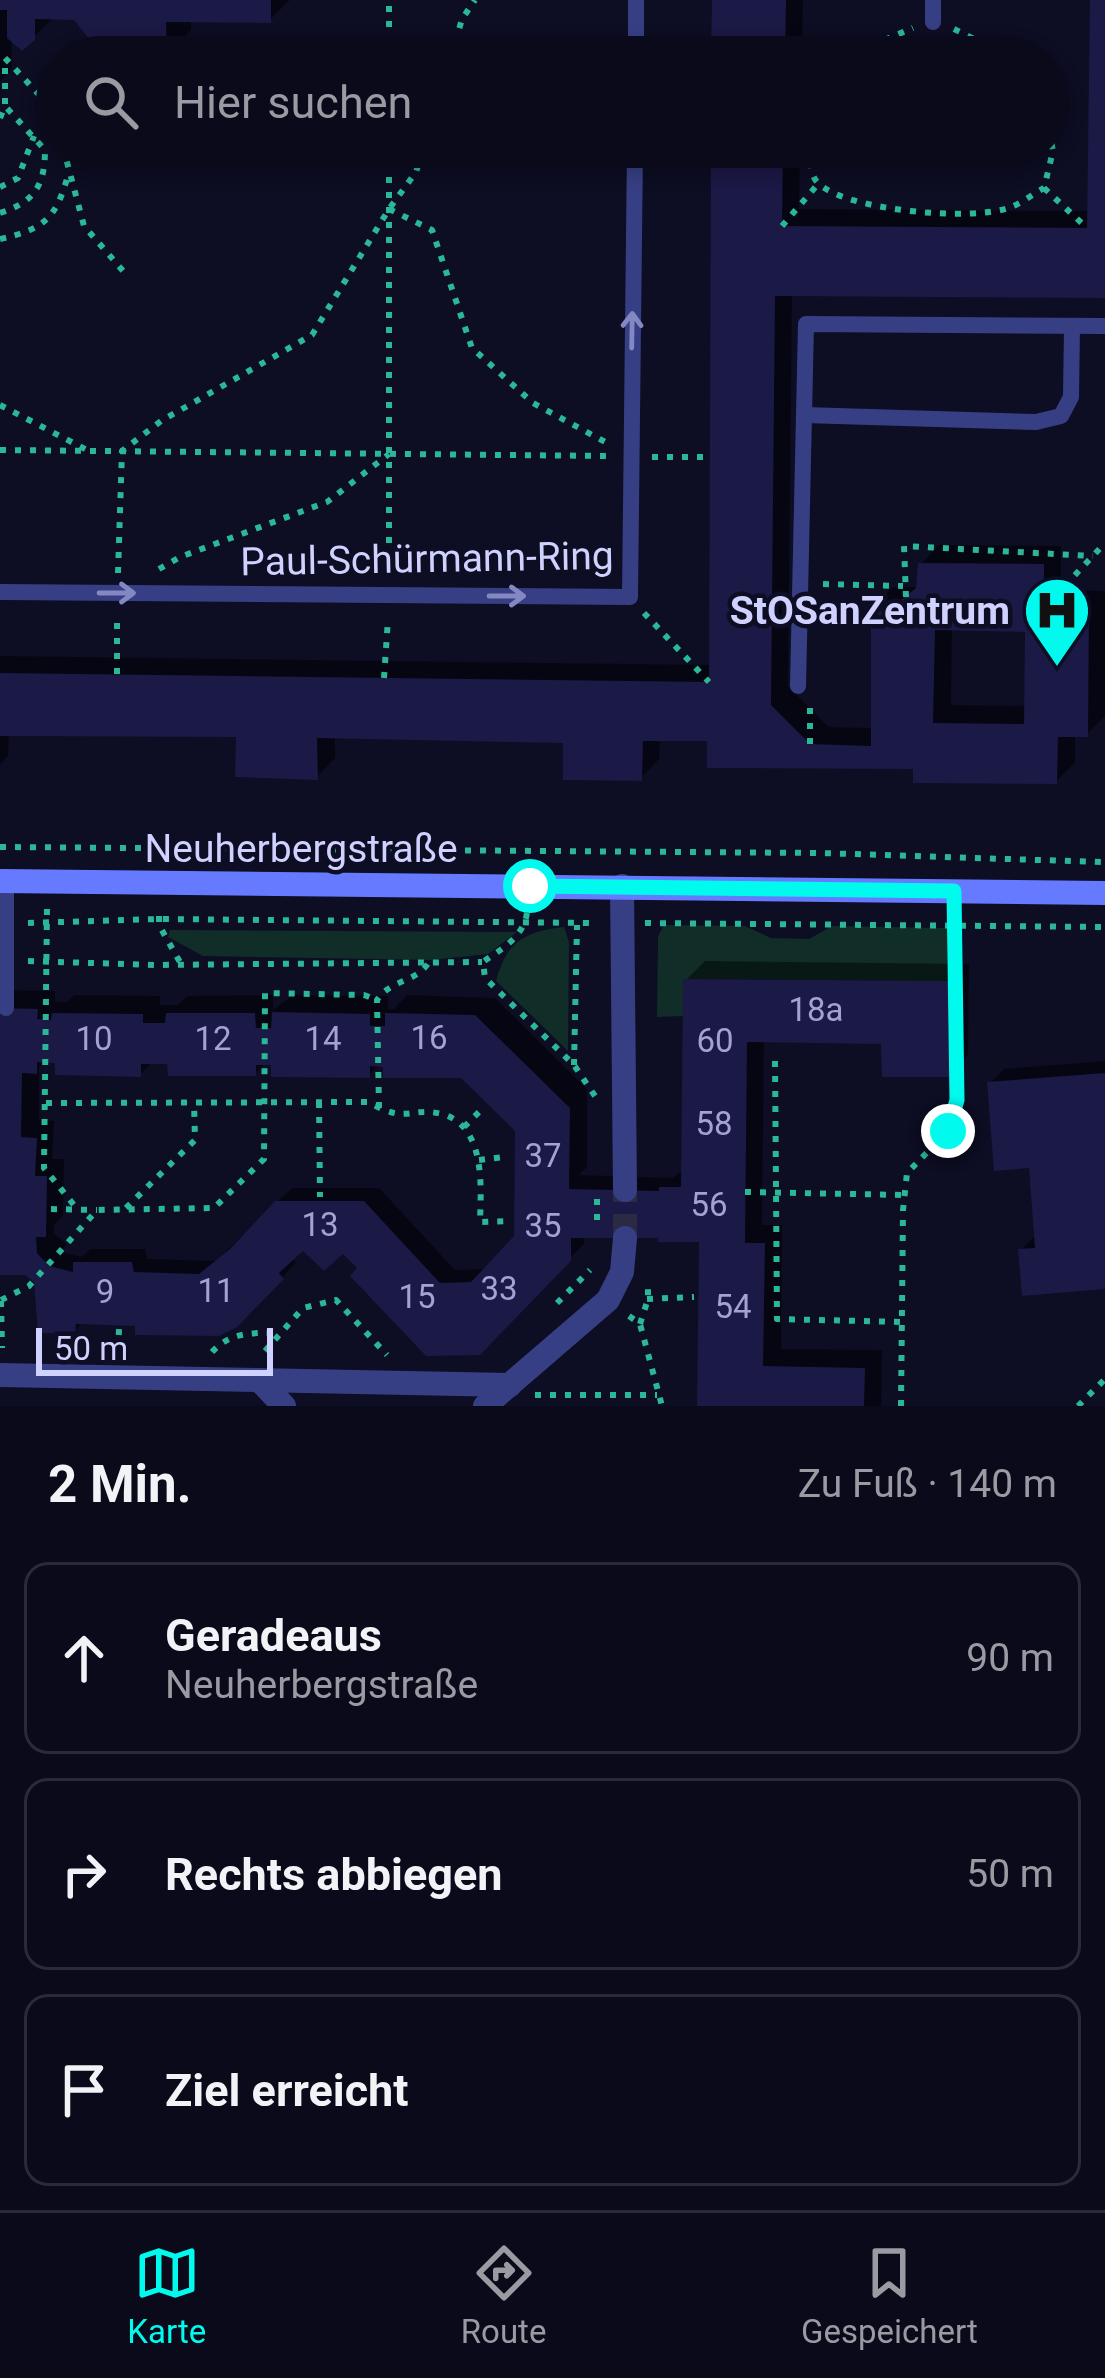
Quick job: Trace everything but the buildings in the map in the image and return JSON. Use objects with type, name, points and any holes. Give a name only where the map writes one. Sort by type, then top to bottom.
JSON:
[{"type":"main road","name":"Neuherbergstraße","points":[[3,881],[1105,893]]},
{"type":"street","points":[[622,886],[625,1190]]},
{"type":"street","points":[[484,1406],[608,1300],[622,1272],[625,1238]]},
{"type":"street","points":[[1,1375],[510,1385]]},
{"type":"street","points":[[249,1380],[284,1406]]},
{"type":"lane","points":[[636,0],[636,36]]},
{"type":"lane","points":[[932,0],[932,22]]},
{"type":"lane","name":"Paul-Schürmann-Ring","points":[[0,592],[630,597],[634,168]]},
{"type":"lane","points":[[804,687],[801,539],[806,324],[1105,326]]},
{"type":"lane","points":[[804,415],[1036,422],[1061,416],[1072,397],[1072,326]]},
{"type":"lane","points":[[801,539],[822,539]]},
{"type":"lane","points":[[3,881],[7,1008]]},
{"type":"path","points":[[389,0],[389,36]]},
{"type":"path","points":[[457,36],[475,0]]},
{"type":"path","points":[[895,36],[932,22],[973,36]]},
{"type":"path","points":[[0,118],[5,106],[5,58],[36,89]]},
{"type":"path","points":[[5,106],[36,139]]},
{"type":"path","points":[[0,187],[18,178],[34,136]]},
{"type":"path","points":[[0,212],[38,193],[45,168]]},
{"type":"path","points":[[68,168],[84,226],[124,272]]},
{"type":"path","points":[[384,678],[389,596],[389,168]]},
{"type":"path","points":[[122,451],[161,422],[313,334],[417,168]]},
{"type":"path","points":[[812,168],[818,184],[845,196],[921,214],[1009,208],[1044,188],[1049,168]]},
{"type":"path","points":[[0,239],[35,231],[60,206],[69,172]]},
{"type":"path","points":[[782,226],[818,184]]},
{"type":"path","points":[[1044,188],[1087,228]]},
{"type":"path","points":[[389,208],[432,230],[472,347],[533,403],[631,457]]},
{"type":"path","points":[[0,405],[89,451]]},
{"type":"path","points":[[0,450],[710,458]]},
{"type":"path","points":[[117,674],[122,451]]},
{"type":"path","points":[[118,593],[181,556],[327,502],[389,454]]},
{"type":"path","points":[[1044,608],[1105,543]]},
{"type":"path","points":[[906,597],[904,546],[1093,556]]},
{"type":"path","points":[[810,583],[903,586]]},
{"type":"path","points":[[630,597],[709,682]]},
{"type":"path","points":[[804,687],[809,744]]},
{"type":"path","points":[[0,847],[932,855],[1105,862]]},
{"type":"path","points":[[47,882],[44,1168],[78,1210]]},
{"type":"path","points":[[158,883],[160,920],[182,965]]},
{"type":"path","points":[[6,961],[182,965],[482,962],[525,926],[530,886]]},
{"type":"path","points":[[901,1406],[907,1173],[948,1131],[957,1100],[954,891]]},
{"type":"path","points":[[6,923],[1105,927]]},
{"type":"path","points":[[574,1065],[577,923]]},
{"type":"path","points":[[379,1108],[377,1000],[385,989],[420,976],[429,962]]},
{"type":"path","points":[[482,962],[485,978],[574,1065],[597,1100],[597,1118]]},
{"type":"path","points":[[51,1209],[214,1208],[264,1160],[265,993],[364,994],[377,1000]]},
{"type":"path","points":[[775,1061],[777,1318],[902,1322]]},
{"type":"path","points":[[124,1210],[195,1140],[194,1102]]},
{"type":"path","points":[[320,1102],[320,1197]]},
{"type":"path","points":[[46,1103],[369,1102],[390,1116],[441,1114],[464,1127],[481,1168],[480,1222],[511,1221]]},
{"type":"path","points":[[464,1127],[481,1111]]},
{"type":"path","points":[[478,1160],[505,1157]]},
{"type":"path","points":[[597,1192],[597,1233]]},
{"type":"path","points":[[745,1192],[905,1195]]},
{"type":"path","points":[[1,1375],[0,1300],[29,1286],[97,1210]]},
{"type":"path","points":[[557,1304],[593,1267]]},
{"type":"path","points":[[608,1300],[694,1297]]},
{"type":"path","points":[[249,1380],[303,1308],[336,1300],[414,1383]]},
{"type":"path","points":[[608,1300],[640,1324],[662,1406]]},
{"type":"path","points":[[203,1379],[206,1359],[218,1345],[243,1332],[280,1333]]},
{"type":"path","points":[[1078,1406],[1105,1379]]},
{"type":"path","points":[[510,1385],[542,1398],[657,1395]]},
{"type":"green space","points":[[664,925],[745,926],[771,938],[809,939],[832,926],[947,928],[947,981],[684,979],[683,1016],[657,1017],[658,936]]},
{"type":"green space","points":[[564,927],[569,942],[568,1051],[496,981],[506,956],[520,940]]},
{"type":"green space","points":[[170,930],[517,932],[488,954],[432,960],[203,956],[168,937]]},
{"type":"tunnel","points":[[625,1190],[625,1238]]},
{"type":"place","name":"StOSanZentrum","points":[[1057,669]]},
{"type":"route","points":[[530,886],[954,891],[957,1100],[948,1131]]}]
